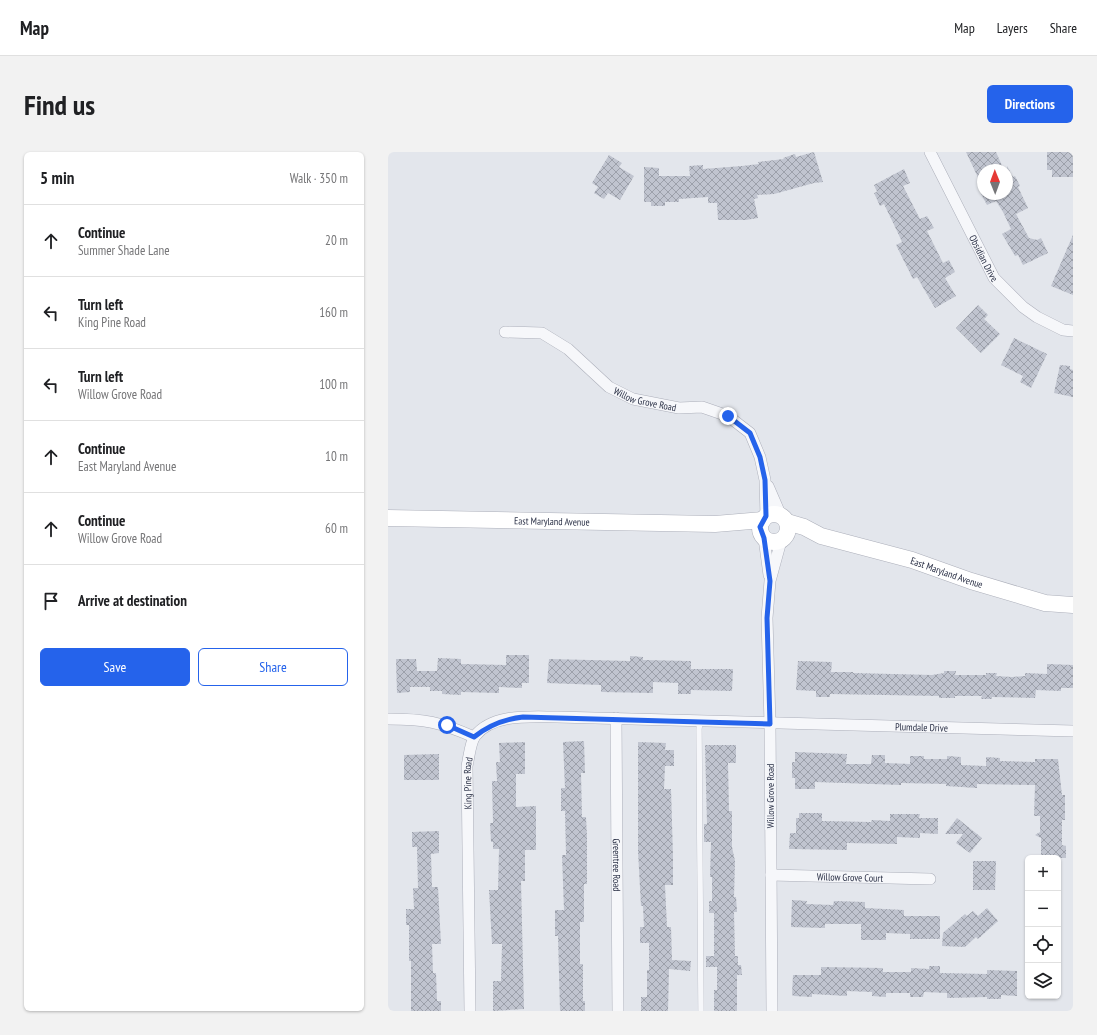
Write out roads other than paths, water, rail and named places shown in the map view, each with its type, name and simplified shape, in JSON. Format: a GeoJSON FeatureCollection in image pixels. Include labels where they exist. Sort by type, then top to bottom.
{"type":"FeatureCollection","features":[{"type":"Feature","properties":{"kind":"street","name":"Obsidian Drive"},"geometry":{"type":"LineString","coordinates":[[930,152],[994,278],[1023,307],[1037,317],[1063,330],[1073,331]]}},
{"type":"Feature","properties":{"kind":"street","name":"Willow Grove Road"},"geometry":{"type":"LineString","coordinates":[[505,332],[542,333],[568,349],[609,387],[633,399],[679,408],[702,406],[728,416],[750,433],[760,457],[774,528],[767,618],[770,724],[772,1011]]}},
{"type":"Feature","properties":{"kind":"street","name":"East Maryland Avenue"},"geometry":{"type":"LineString","coordinates":[[388,518],[716,524],[774,528],[798,538],[821,536],[912,560],[971,581],[1045,603],[1073,605]]}},
{"type":"Feature","properties":{"kind":"street","name":"Willow Grove Road"},"geometry":{"type":"LineString","coordinates":[[770,581],[774,528]]}},
{"type":"Feature","properties":{"kind":"street"},"geometry":{"type":"LineString","coordinates":[[388,719],[428,720],[447,725],[474,737],[484,729],[512,718],[616,718],[770,724]]}},
{"type":"Feature","properties":{"kind":"street","name":"Greentree Road"},"geometry":{"type":"LineString","coordinates":[[616,718],[618,1011]]}},
{"type":"Feature","properties":{"kind":"street","name":"Plumdale Drive"},"geometry":{"type":"LineString","coordinates":[[770,724],[1073,731]]}},
{"type":"Feature","properties":{"kind":"street","name":"King Pine Road"},"geometry":{"type":"LineString","coordinates":[[470,1011],[467,766],[474,737]]}},
{"type":"Feature","properties":{"kind":"street","name":"Willow Grove Court"},"geometry":{"type":"LineString","coordinates":[[771,875],[930,879]]}},
{"type":"Feature","properties":{"kind":"lane"},"geometry":{"type":"LineString","coordinates":[[700,722],[699,824],[701,1011]]}}]}
